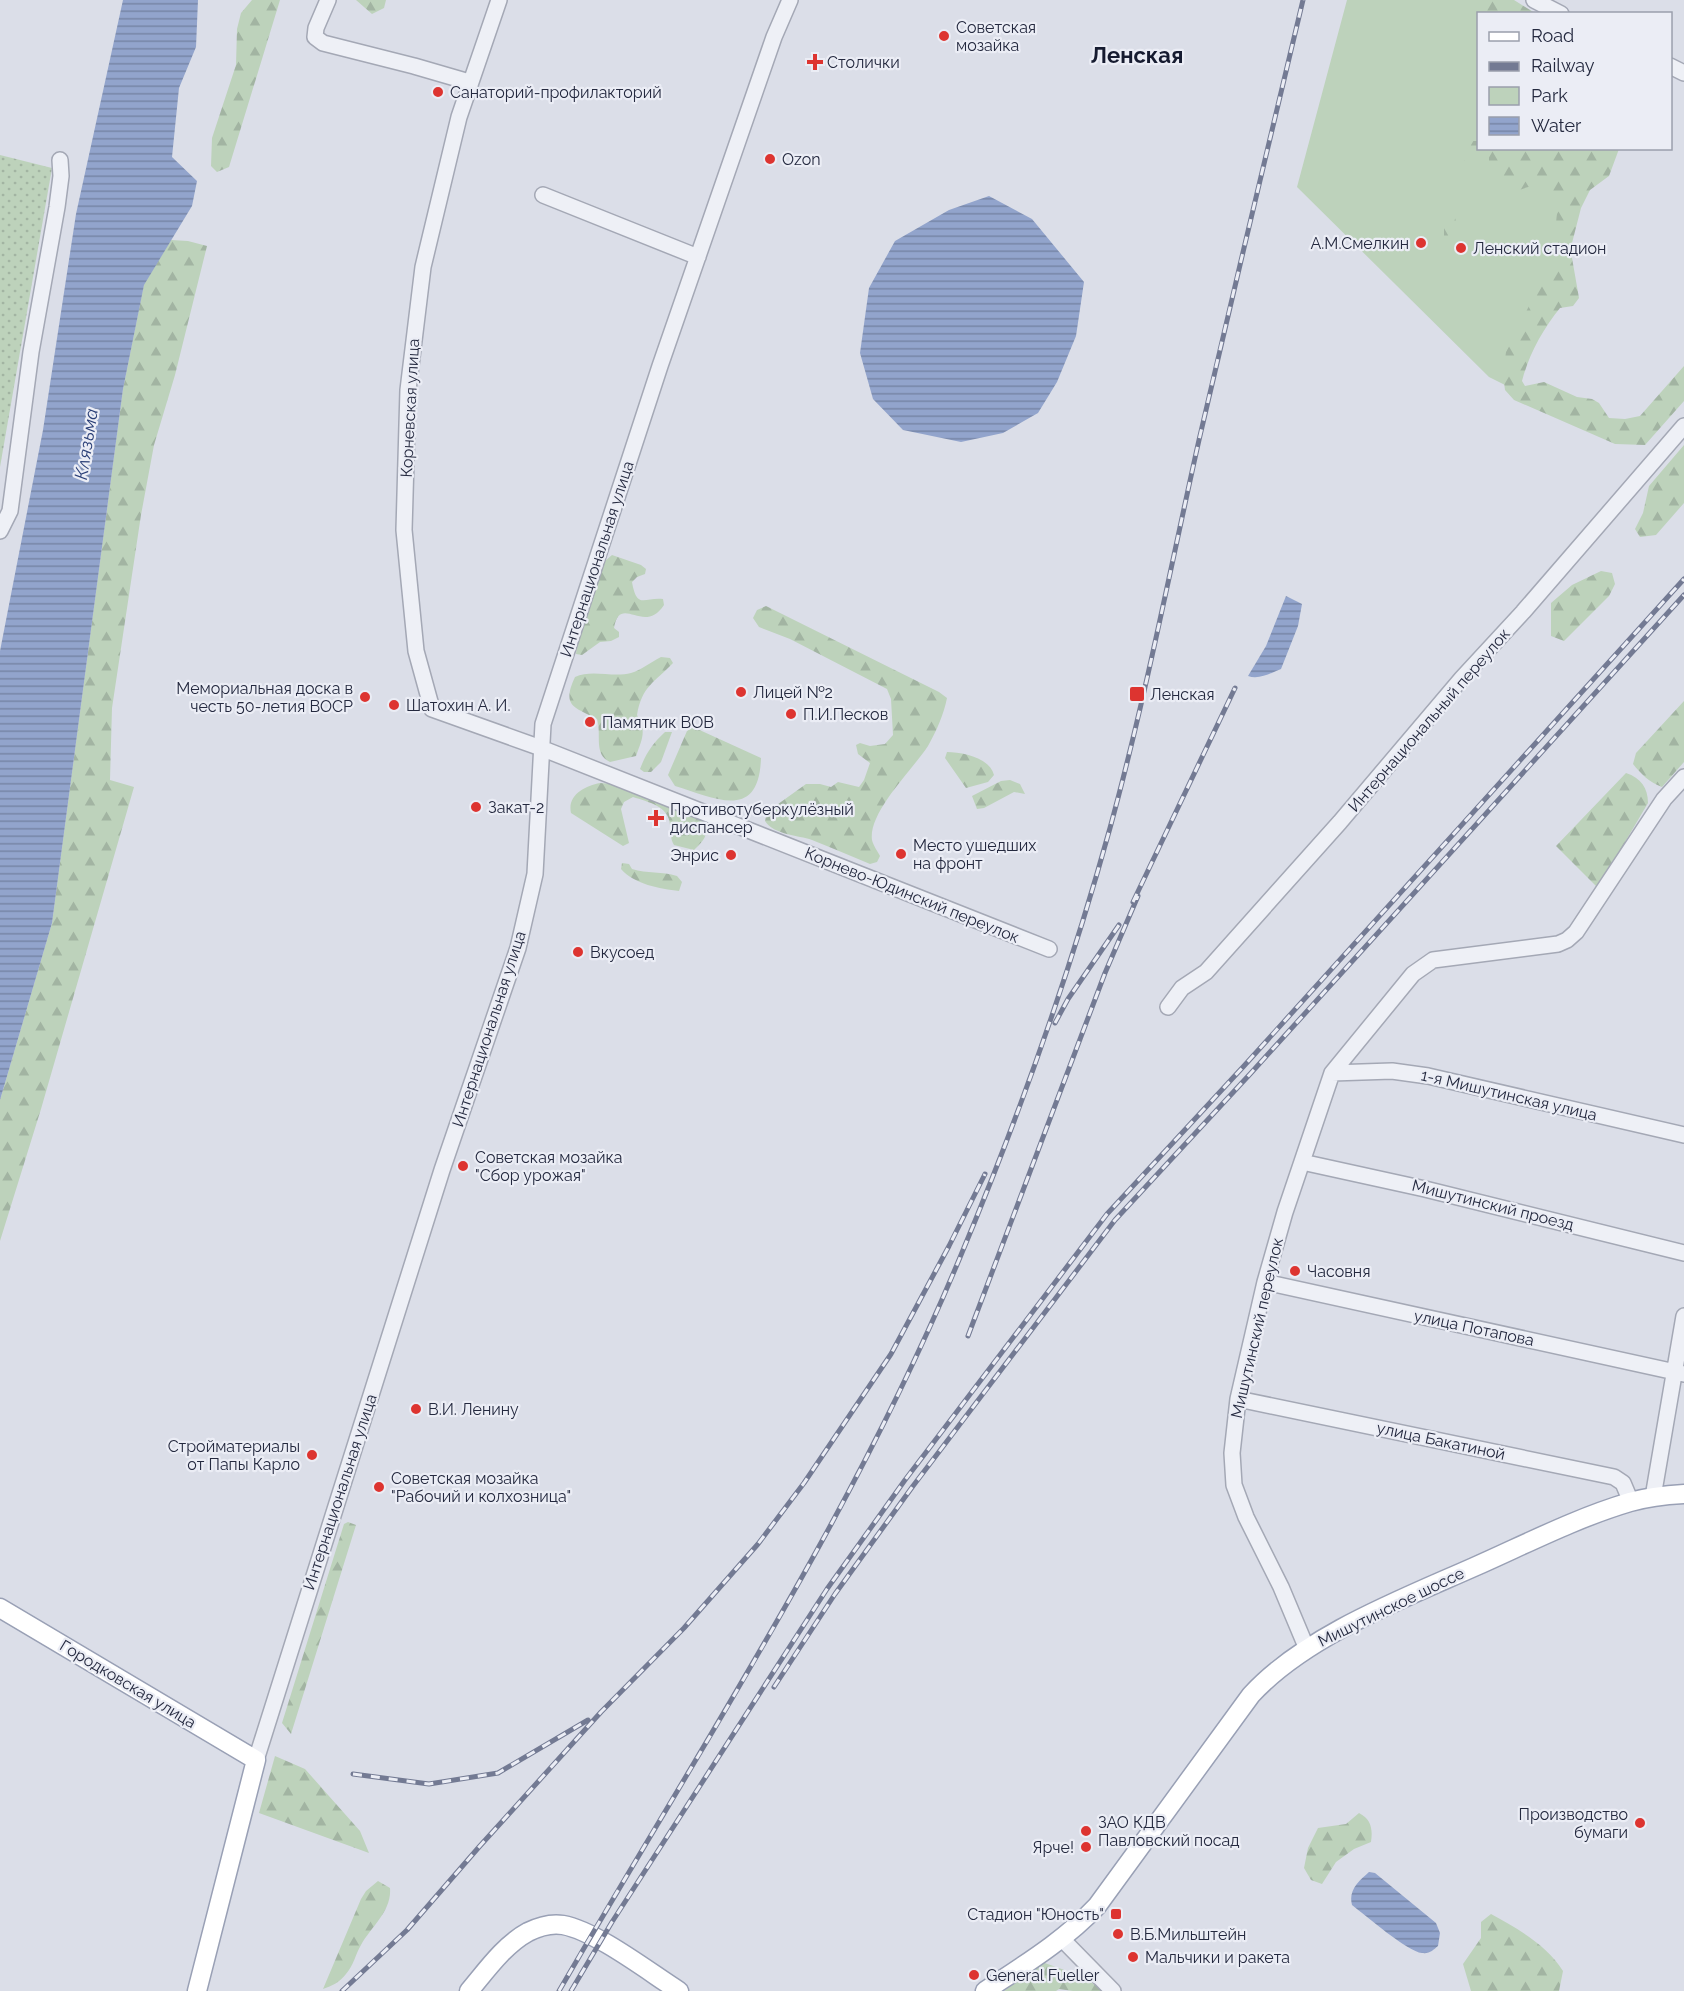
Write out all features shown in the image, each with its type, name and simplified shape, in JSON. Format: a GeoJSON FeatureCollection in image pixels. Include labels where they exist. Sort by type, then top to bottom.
{"type":"FeatureCollection","features":[{"type":"Feature","properties":{"kind":"main road","name":"Мишутинское шоссе"},"geometry":{"type":"LineString","coordinates":[[985,1991],[1062,1939],[1083,1922],[1251,1695],[1277,1670],[1308,1649],[1390,1604],[1572,1523],[1631,1502],[1684,1494]]}},
{"type":"Feature","properties":{"kind":"main road","name":"Городковская улица"},"geometry":{"type":"LineString","coordinates":[[0,1608],[256,1760]]}},
{"type":"Feature","properties":{"kind":"main road","name":"Интернациональная улица"},"geometry":{"type":"LineString","coordinates":[[197,1991],[256,1760]]}},
{"type":"Feature","properties":{"kind":"main road"},"geometry":{"type":"LineString","coordinates":[[469,1991],[512,1944],[527,1933],[549,1924],[562,1924],[581,1930],[679,1991]]}},
{"type":"Feature","properties":{"kind":"street"},"geometry":{"type":"LineString","coordinates":[[328,0],[316,28],[315,37],[323,42],[469,82]]}},
{"type":"Feature","properties":{"kind":"street","name":"Корневская улица"},"geometry":{"type":"LineString","coordinates":[[499,0],[469,82],[459,117],[423,267],[408,390],[404,530],[415,640],[432,709],[541,748]]}},
{"type":"Feature","properties":{"kind":"street","name":"Интернациональная улица"},"geometry":{"type":"LineString","coordinates":[[256,1760],[442,1170],[518,948],[535,874],[543,724],[660,366],[774,37],[790,0]]}},
{"type":"Feature","properties":{"kind":"street"},"geometry":{"type":"LineString","coordinates":[[1534,0],[1556,12]]}},
{"type":"Feature","properties":{"kind":"street"},"geometry":{"type":"LineString","coordinates":[[0,531],[10,510],[31,352],[57,207],[61,176],[60,160]]}},
{"type":"Feature","properties":{"kind":"street"},"geometry":{"type":"LineString","coordinates":[[543,195],[698,257]]}},
{"type":"Feature","properties":{"kind":"street","name":"Интернациональный переулок"},"geometry":{"type":"LineString","coordinates":[[1168,1007],[1182,988],[1206,972],[1324,840],[1462,678],[1546,586],[1684,426]]}},
{"type":"Feature","properties":{"kind":"street","name":"Корнево-Юдинский переулок"},"geometry":{"type":"LineString","coordinates":[[541,748],[1049,949]]}},
{"type":"Feature","properties":{"kind":"street"},"geometry":{"type":"LineString","coordinates":[[1332,1073],[1413,974],[1433,960],[1558,944],[1567,940],[1576,932],[1664,799],[1684,777]]}},
{"type":"Feature","properties":{"kind":"street","name":"1-я Мишутинская улица"},"geometry":{"type":"LineString","coordinates":[[1332,1073],[1392,1071],[1428,1076],[1684,1135]]}},
{"type":"Feature","properties":{"kind":"street","name":"Мишутинский переулок"},"geometry":{"type":"LineString","coordinates":[[1308,1649],[1281,1587],[1246,1517],[1234,1485],[1232,1454],[1238,1399],[1264,1282],[1332,1073]]}},
{"type":"Feature","properties":{"kind":"street","name":"Мишутинский проезд"},"geometry":{"type":"LineString","coordinates":[[1302,1162],[1448,1194],[1684,1253]]}},
{"type":"Feature","properties":{"kind":"street","name":"улица Потапова"},"geometry":{"type":"LineString","coordinates":[[1264,1282],[1679,1373]]}},
{"type":"Feature","properties":{"kind":"street"},"geometry":{"type":"LineString","coordinates":[[1653,1497],[1679,1373],[1684,1316]]}},
{"type":"Feature","properties":{"kind":"street","name":"улица Бакатиной"},"geometry":{"type":"LineString","coordinates":[[1238,1399],[1614,1477],[1623,1483],[1631,1502]]}},
{"type":"Feature","properties":{"kind":"street"},"geometry":{"type":"LineString","coordinates":[[1062,1939],[1113,1991]]}},
{"type":"Feature","properties":{"kind":"green space"},"geometry":{"type":"Polygon","coordinates":[[[252,0],[280,0],[229,167],[217,172],[211,166],[212,138],[236,65],[237,29],[241,13],[252,0]]]}},
{"type":"Feature","properties":{"kind":"green space"},"geometry":{"type":"Polygon","coordinates":[[[356,0],[386,0],[384,8],[372,14],[356,0]]]}},
{"type":"Feature","properties":{"kind":"green space","name":"Ленский стадион"},"geometry":{"type":"Polygon","coordinates":[[[1347,0],[1498,0],[1525,12],[1477,12],[1477,150],[1602,150],[1511,388],[1489,377],[1297,187],[1347,0]]]}},
{"type":"Feature","properties":{"kind":"green space"},"geometry":{"type":"Polygon","coordinates":[[[1476,0],[1514,0],[1533,12],[1486,12],[1476,0]]]}},
{"type":"Feature","properties":{"kind":"green space"},"geometry":{"type":"Polygon","coordinates":[[[1471,141],[1477,141],[1477,149],[1466,182],[1460,180],[1471,141]]]}},
{"type":"Feature","properties":{"kind":"green space"},"geometry":{"type":"Polygon","coordinates":[[[1489,150],[1552,152],[1619,150],[1609,176],[1590,190],[1581,208],[1572,243],[1572,258],[1579,298],[1573,306],[1560,308],[1548,324],[1537,342],[1522,381],[1525,386],[1544,382],[1577,397],[1592,399],[1599,403],[1609,418],[1625,419],[1640,416],[1684,366],[1684,401],[1645,445],[1615,444],[1514,400],[1505,390],[1503,375],[1506,352],[1537,290],[1551,273],[1557,213],[1552,193],[1536,187],[1508,193],[1500,192],[1489,173],[1489,150]]]}},
{"type":"Feature","properties":{"kind":"green space"},"geometry":{"type":"Polygon","coordinates":[[[0,155],[52,168],[0,467],[0,155]]]}},
{"type":"Feature","properties":{"kind":"green space"},"geometry":{"type":"Polygon","coordinates":[[[1448,213],[1453,213],[1457,225],[1454,245],[1448,245],[1444,241],[1444,224],[1448,213]]]}},
{"type":"Feature","properties":{"kind":"green space"},"geometry":{"type":"Polygon","coordinates":[[[171,240],[188,241],[207,246],[175,375],[154,445],[112,708],[110,780],[134,787],[41,1109],[0,1241],[0,1100],[52,923],[123,389],[144,284],[171,240]]]}},
{"type":"Feature","properties":{"kind":"green space"},"geometry":{"type":"Polygon","coordinates":[[[1684,445],[1684,503],[1656,535],[1640,537],[1635,529],[1643,513],[1649,486],[1684,445]]]}},
{"type":"Feature","properties":{"kind":"green space"},"geometry":{"type":"Polygon","coordinates":[[[612,555],[646,569],[645,574],[632,582],[636,596],[642,600],[663,599],[664,605],[649,617],[622,614],[617,618],[614,628],[619,632],[619,637],[611,641],[600,642],[582,655],[576,654],[605,561],[612,555]]]}},
{"type":"Feature","properties":{"kind":"green space"},"geometry":{"type":"Polygon","coordinates":[[[1601,571],[1612,573],[1615,584],[1609,596],[1564,641],[1551,636],[1551,603],[1572,585],[1601,571]]]}},
{"type":"Feature","properties":{"kind":"green space"},"geometry":{"type":"Polygon","coordinates":[[[766,606],[947,698],[928,746],[893,791],[877,817],[872,840],[880,856],[877,862],[870,864],[812,840],[780,832],[765,821],[767,812],[806,784],[831,787],[838,782],[859,787],[870,763],[858,754],[856,745],[860,743],[870,746],[885,744],[893,735],[891,699],[887,689],[790,639],[759,627],[753,618],[757,610],[766,606]]]}},
{"type":"Feature","properties":{"kind":"green space"},"geometry":{"type":"Polygon","coordinates":[[[661,657],[670,658],[673,663],[642,697],[637,715],[643,731],[636,756],[610,762],[605,759],[600,749],[597,719],[572,705],[569,695],[575,677],[588,674],[631,673],[661,657]]]}},
{"type":"Feature","properties":{"kind":"green space"},"geometry":{"type":"Polygon","coordinates":[[[1684,701],[1684,762],[1662,787],[1653,783],[1633,764],[1636,753],[1684,701]]]}},
{"type":"Feature","properties":{"kind":"green space"},"geometry":{"type":"Polygon","coordinates":[[[693,727],[761,758],[758,778],[752,791],[743,798],[732,801],[705,796],[675,786],[668,775],[687,731],[693,727]]]}},
{"type":"Feature","properties":{"kind":"green space"},"geometry":{"type":"Polygon","coordinates":[[[665,732],[672,732],[661,762],[651,772],[644,772],[640,769],[645,758],[653,744],[665,732]]]}},
{"type":"Feature","properties":{"kind":"green space"},"geometry":{"type":"Polygon","coordinates":[[[947,752],[961,753],[982,760],[994,775],[988,782],[966,788],[945,758],[947,752]]]}},
{"type":"Feature","properties":{"kind":"green space"},"geometry":{"type":"Polygon","coordinates":[[[1626,773],[1643,784],[1648,803],[1598,888],[1556,846],[1626,773]]]}},
{"type":"Feature","properties":{"kind":"green space"},"geometry":{"type":"Polygon","coordinates":[[[1010,780],[1020,784],[1025,794],[1014,792],[984,808],[977,809],[972,796],[1001,781],[1010,780]]]}},
{"type":"Feature","properties":{"kind":"green space"},"geometry":{"type":"Polygon","coordinates":[[[600,783],[613,784],[705,821],[707,830],[705,837],[694,850],[674,845],[666,813],[651,803],[633,797],[624,802],[621,809],[629,843],[623,846],[571,813],[570,807],[574,796],[589,786],[600,783]]]}},
{"type":"Feature","properties":{"kind":"green space"},"geometry":{"type":"Polygon","coordinates":[[[622,863],[629,864],[632,869],[638,871],[677,876],[682,882],[679,891],[640,882],[621,869],[622,863]]]}},
{"type":"Feature","properties":{"kind":"green space"},"geometry":{"type":"Polygon","coordinates":[[[348,1522],[356,1525],[291,1734],[282,1723],[344,1524],[348,1522]]]}},
{"type":"Feature","properties":{"kind":"green space"},"geometry":{"type":"Polygon","coordinates":[[[275,1756],[305,1769],[360,1831],[369,1853],[259,1813],[275,1756]]]}},
{"type":"Feature","properties":{"kind":"green space"},"geometry":{"type":"Polygon","coordinates":[[[1359,1813],[1370,1825],[1371,1842],[1354,1849],[1336,1862],[1322,1884],[1311,1880],[1304,1868],[1308,1848],[1318,1828],[1346,1824],[1359,1813]]]}},
{"type":"Feature","properties":{"kind":"green space"},"geometry":{"type":"Polygon","coordinates":[[[378,1881],[390,1888],[388,1904],[361,1945],[346,1974],[336,1983],[323,1989],[361,1899],[366,1891],[378,1881]]]}},
{"type":"Feature","properties":{"kind":"green space"},"geometry":{"type":"Polygon","coordinates":[[[1491,1914],[1531,1938],[1557,1962],[1563,1971],[1559,1991],[1471,1991],[1463,1964],[1481,1938],[1481,1922],[1491,1914]]]}},
{"type":"Feature","properties":{"kind":"green space"},"geometry":{"type":"Polygon","coordinates":[[[1042,1962],[1084,1977],[1103,1991],[1059,1989],[1056,1991],[1004,1991],[1042,1962]]]}},
{"type":"Feature","properties":{"kind":"water","name":"Клязьма"},"geometry":{"type":"Polygon","coordinates":[[[123,0],[198,0],[196,47],[179,88],[172,157],[197,181],[192,206],[144,285],[123,389],[52,923],[0,1100],[0,651],[43,430],[76,214],[123,0]]]}},
{"type":"Feature","properties":{"kind":"water"},"geometry":{"type":"Polygon","coordinates":[[[989,196],[1032,219],[1084,282],[1076,336],[1057,382],[1038,413],[1003,433],[961,442],[903,430],[873,399],[860,353],[869,288],[895,241],[949,210],[989,196]]]}},
{"type":"Feature","properties":{"kind":"water"},"geometry":{"type":"Polygon","coordinates":[[[1286,596],[1302,604],[1298,626],[1281,669],[1261,677],[1248,676],[1266,646],[1286,596]]]}},
{"type":"Feature","properties":{"kind":"water"},"geometry":{"type":"Polygon","coordinates":[[[1369,1872],[1375,1873],[1436,1923],[1440,1933],[1438,1946],[1427,1953],[1416,1951],[1397,1940],[1352,1905],[1353,1890],[1369,1872]]]}},
{"type":"Feature","properties":{"kind":"railway"},"geometry":{"type":"LineString","coordinates":[[559,1991],[720,1720],[824,1538],[873,1445],[919,1351],[961,1255],[1023,1097],[1061,990],[1123,780],[1199,440],[1303,0]]}},
{"type":"Feature","properties":{"kind":"railway"},"geometry":{"type":"LineString","coordinates":[[571,1991],[612,1922],[827,1589],[905,1480],[1107,1214],[1684,579]]}},
{"type":"Feature","properties":{"kind":"railway"},"geometry":{"type":"LineString","coordinates":[[774,1687],[835,1594],[913,1486],[1115,1220],[1684,595]]}},
{"type":"Feature","properties":{"kind":"railway"},"geometry":{"type":"LineString","coordinates":[[1133,902],[1235,688]]}},
{"type":"Feature","properties":{"kind":"railway"},"geometry":{"type":"LineString","coordinates":[[968,1336],[1105,973],[1138,896]]}},
{"type":"Feature","properties":{"kind":"railway"},"geometry":{"type":"LineString","coordinates":[[1055,1023],[1068,999],[1119,925]]}},
{"type":"Feature","properties":{"kind":"railway"},"geometry":{"type":"LineString","coordinates":[[342,1991],[407,1930],[601,1712],[684,1628],[758,1544],[804,1483],[891,1354],[985,1174]]}},
{"type":"Feature","properties":{"kind":"railway"},"geometry":{"type":"LineString","coordinates":[[353,1774],[429,1784],[498,1773],[588,1720]]}},
{"type":"Feature","properties":{"kind":"place","name":"Советская мозайка"},"geometry":{"type":"Point","coordinates":[944,36]}},
{"type":"Feature","properties":{"kind":"place","name":"Столички"},"geometry":{"type":"Point","coordinates":[815,62]}},
{"type":"Feature","properties":{"kind":"place","name":"Санаторий-профилакторий"},"geometry":{"type":"Point","coordinates":[438,92]}},
{"type":"Feature","properties":{"kind":"place","name":"Ozon"},"geometry":{"type":"Point","coordinates":[770,159]}},
{"type":"Feature","properties":{"kind":"place","name":"А.М.Смелкин"},"geometry":{"type":"Point","coordinates":[1421,243]}},
{"type":"Feature","properties":{"kind":"place","name":"Ленский стадион"},"geometry":{"type":"Point","coordinates":[1461,248]}},
{"type":"Feature","properties":{"kind":"place","name":"Лицей №2"},"geometry":{"type":"Point","coordinates":[741,692]}},
{"type":"Feature","properties":{"kind":"place","name":"Ленская"},"geometry":{"type":"Point","coordinates":[1137,694]}},
{"type":"Feature","properties":{"kind":"place","name":"Мемориальная доска в честь 50-летия ВОСР"},"geometry":{"type":"Point","coordinates":[365,697]}},
{"type":"Feature","properties":{"kind":"place","name":"Шатохин А. И."},"geometry":{"type":"Point","coordinates":[394,705]}},
{"type":"Feature","properties":{"kind":"place","name":"П.И.Песков"},"geometry":{"type":"Point","coordinates":[791,714]}},
{"type":"Feature","properties":{"kind":"place","name":"Памятник ВОВ"},"geometry":{"type":"Point","coordinates":[590,722]}},
{"type":"Feature","properties":{"kind":"place","name":"Закат-2"},"geometry":{"type":"Point","coordinates":[476,807]}},
{"type":"Feature","properties":{"kind":"place","name":"Противотуберкулёзный диспансер"},"geometry":{"type":"Point","coordinates":[656,818]}},
{"type":"Feature","properties":{"kind":"place","name":"Место ушедших на фронт"},"geometry":{"type":"Point","coordinates":[901,854]}},
{"type":"Feature","properties":{"kind":"place","name":"Энрис"},"geometry":{"type":"Point","coordinates":[731,855]}},
{"type":"Feature","properties":{"kind":"place","name":"Вкусоед"},"geometry":{"type":"Point","coordinates":[578,952]}},
{"type":"Feature","properties":{"kind":"place","name":"Советская мозайка \"Сбор урожая\""},"geometry":{"type":"Point","coordinates":[463,1166]}},
{"type":"Feature","properties":{"kind":"place","name":"Часовня"},"geometry":{"type":"Point","coordinates":[1295,1271]}},
{"type":"Feature","properties":{"kind":"place","name":"В.И. Ленину"},"geometry":{"type":"Point","coordinates":[416,1409]}},
{"type":"Feature","properties":{"kind":"place","name":"Стройматериалы от Папы Карло"},"geometry":{"type":"Point","coordinates":[312,1455]}},
{"type":"Feature","properties":{"kind":"place","name":"Советская мозайка \"Рабочий и колхозница\""},"geometry":{"type":"Point","coordinates":[379,1487]}},
{"type":"Feature","properties":{"kind":"place","name":"Производство бумаги"},"geometry":{"type":"Point","coordinates":[1640,1823]}},
{"type":"Feature","properties":{"kind":"place","name":"ЗАО КДВ Павловский посад"},"geometry":{"type":"Point","coordinates":[1086,1831]}},
{"type":"Feature","properties":{"kind":"place","name":"Ярче!"},"geometry":{"type":"Point","coordinates":[1086,1847]}},
{"type":"Feature","properties":{"kind":"place","name":"Стадион \"Юность\""},"geometry":{"type":"Point","coordinates":[1116,1914]}},
{"type":"Feature","properties":{"kind":"place","name":"В.Б.Мильштейн"},"geometry":{"type":"Point","coordinates":[1118,1934]}},
{"type":"Feature","properties":{"kind":"place","name":"Мальчики и ракета"},"geometry":{"type":"Point","coordinates":[1133,1957]}},
{"type":"Feature","properties":{"kind":"place","name":"General Fueller"},"geometry":{"type":"Point","coordinates":[974,1975]}},
{"type":"Feature","properties":{"kind":"district","name":"Ленская"},"geometry":{"type":"Point","coordinates":[1137,55]}}]}
